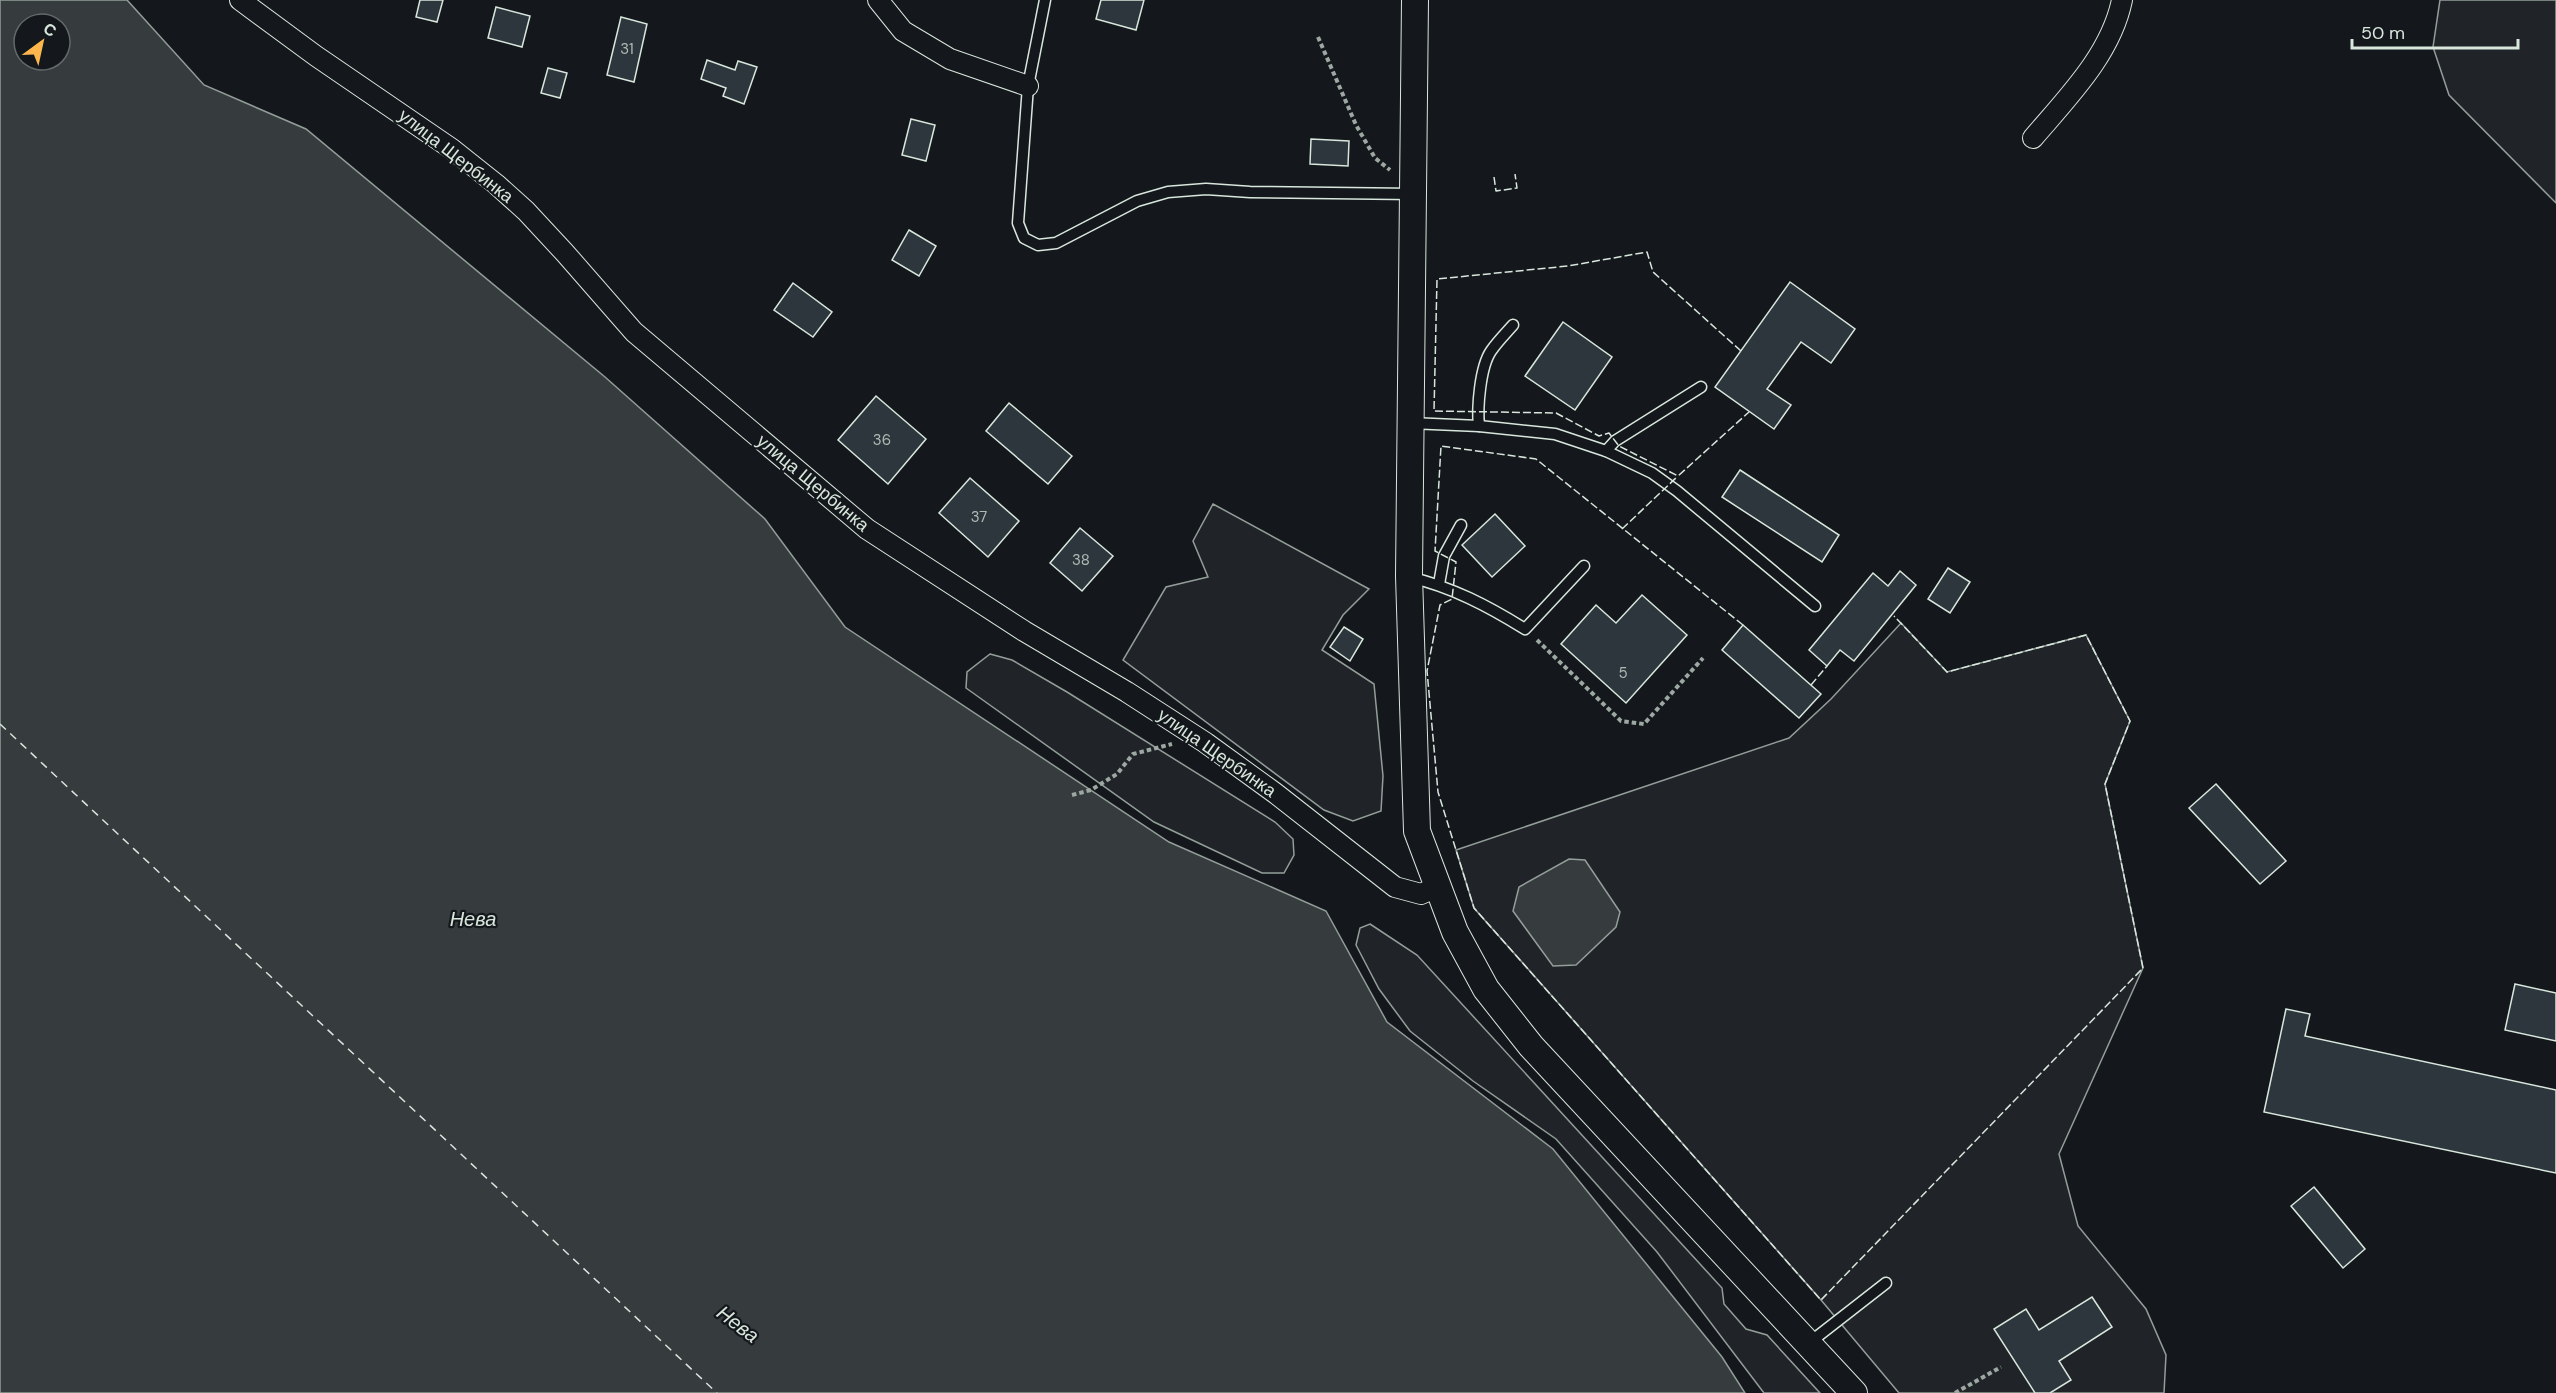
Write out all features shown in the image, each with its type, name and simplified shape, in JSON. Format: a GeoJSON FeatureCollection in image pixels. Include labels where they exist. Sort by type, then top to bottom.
{"type":"FeatureCollection","features":[{"type":"Feature","properties":{"kind":"street","name":"улица Щербинка"},"geometry":{"type":"LineString","coordinates":[[240,0],[316,56],[452,149],[496,184],[557,244],[634,332],[867,529],[1024,631],[1127,692],[1193,735],[1275,793],[1395,887],[1420,894],[1437,887]]}},
{"type":"Feature","properties":{"kind":"street"},"geometry":{"type":"LineString","coordinates":[[878,0],[903,31],[950,59],[1028,86]]}},
{"type":"Feature","properties":{"kind":"street"},"geometry":{"type":"LineString","coordinates":[[1415,0],[1409,576],[1417,831],[1455,932],[1486,989],[1530,1046],[1854,1393]]}},
{"type":"Feature","properties":{"kind":"street"},"geometry":{"type":"LineString","coordinates":[[2033,138],[2085,77],[2112,30],[2122,0]]}},
{"type":"Feature","properties":{"kind":"lane"},"geometry":{"type":"LineString","coordinates":[[1045,0],[1028,86],[1018,224],[1024,237],[1038,245],[1056,243],[1137,201],[1168,192],[1206,189],[1250,192],[1414,191]]}},
{"type":"Feature","properties":{"kind":"lane"},"geometry":{"type":"LineString","coordinates":[[1479,426],[1477,412],[1484,367],[1489,352],[1513,325]]}},
{"type":"Feature","properties":{"kind":"lane"},"geometry":{"type":"LineString","coordinates":[[1606,451],[1615,441],[1701,387]]}},
{"type":"Feature","properties":{"kind":"lane"},"geometry":{"type":"LineString","coordinates":[[1409,423],[1479,426],[1556,434],[1606,451],[1652,473],[1677,491],[1815,606]]}},
{"type":"Feature","properties":{"kind":"lane"},"geometry":{"type":"LineString","coordinates":[[1439,584],[1444,556],[1461,525]]}},
{"type":"Feature","properties":{"kind":"lane"},"geometry":{"type":"LineString","coordinates":[[1409,576],[1439,584],[1481,602],[1525,629],[1584,566]]}},
{"type":"Feature","properties":{"kind":"lane"},"geometry":{"type":"LineString","coordinates":[[1809,1344],[1886,1282]]}},
{"type":"Feature","properties":{"kind":"path"},"geometry":{"type":"LineString","coordinates":[[1318,37],[1356,125],[1375,158],[1414,191]]}},
{"type":"Feature","properties":{"kind":"path"},"geometry":{"type":"LineString","coordinates":[[1525,629],[1621,720],[1644,724],[1703,658]]}},
{"type":"Feature","properties":{"kind":"path"},"geometry":{"type":"LineString","coordinates":[[1072,795],[1091,790],[1117,774],[1133,754],[1167,746],[1193,735]]}},
{"type":"Feature","properties":{"kind":"path"},"geometry":{"type":"LineString","coordinates":[[1955,1393],[2001,1367]]}},
{"type":"Feature","properties":{"kind":"shaded area"},"geometry":{"type":"Polygon","coordinates":[[[2440,0],[2556,0],[2556,203],[2449,95],[2433,47],[2440,0]]]}},
{"type":"Feature","properties":{"kind":"shaded area"},"geometry":{"type":"Polygon","coordinates":[[[1213,504],[1369,589],[1343,615],[1322,650],[1374,684],[1383,776],[1381,811],[1353,821],[1324,810],[1123,660],[1166,587],[1208,577],[1193,541],[1213,504]]]}},
{"type":"Feature","properties":{"kind":"shaded area"},"geometry":{"type":"Polygon","coordinates":[[[1901,623],[1947,672],[2086,635],[2130,721],[2105,784],[2143,968],[2059,1154],[2078,1226],[2146,1309],[2166,1355],[2164,1393],[1899,1393],[1821,1300],[1474,908],[1456,850],[1789,738],[1831,699],[1901,623]]]}},
{"type":"Feature","properties":{"kind":"shaded area"},"geometry":{"type":"Polygon","coordinates":[[[990,654],[1012,660],[1067,692],[1275,822],[1293,839],[1294,855],[1284,873],[1262,873],[1154,822],[966,688],[967,672],[990,654]]]}},
{"type":"Feature","properties":{"kind":"shaded area"},"geometry":{"type":"Polygon","coordinates":[[[1370,924],[1417,955],[1722,1288],[1724,1304],[1746,1329],[1767,1335],[1820,1393],[1764,1393],[1657,1252],[1556,1139],[1473,1081],[1410,1031],[1379,989],[1356,945],[1360,928],[1370,924]]]}},
{"type":"Feature","properties":{"kind":"water","name":"Нева"},"geometry":{"type":"Polygon","coordinates":[[[0,0],[127,0],[204,85],[306,129],[605,377],[765,519],[845,627],[1169,842],[1326,911],[1387,1022],[1553,1149],[1722,1357],[1745,1393],[0,1393],[0,0]]]}},
{"type":"Feature","properties":{"kind":"water"},"geometry":{"type":"Polygon","coordinates":[[[1569,859],[1585,860],[1620,912],[1616,927],[1576,965],[1553,966],[1513,911],[1519,887],[1569,859]]]}},
{"type":"Feature","properties":{"kind":"building"},"geometry":{"type":"Polygon","coordinates":[[[420,0],[443,0],[437,22],[416,17],[420,0]]]}},
{"type":"Feature","properties":{"kind":"building"},"geometry":{"type":"Polygon","coordinates":[[[1101,0],[1144,0],[1136,30],[1096,19],[1101,0]]]}},
{"type":"Feature","properties":{"kind":"building"},"geometry":{"type":"Polygon","coordinates":[[[496,7],[530,16],[522,47],[488,38],[496,7]]]}},
{"type":"Feature","properties":{"kind":"building"},"geometry":{"type":"Polygon","coordinates":[[[621,17],[647,24],[634,82],[607,75],[621,17]]]}},
{"type":"Feature","properties":{"kind":"building"},"geometry":{"type":"Polygon","coordinates":[[[707,60],[735,70],[738,61],[757,67],[744,104],[723,96],[726,88],[701,79],[707,60]]]}},
{"type":"Feature","properties":{"kind":"building"},"geometry":{"type":"Polygon","coordinates":[[[548,68],[567,73],[560,98],[541,93],[548,68]]]}},
{"type":"Feature","properties":{"kind":"building"},"geometry":{"type":"Polygon","coordinates":[[[911,119],[935,125],[926,161],[902,155],[911,119]]]}},
{"type":"Feature","properties":{"kind":"building"},"geometry":{"type":"Polygon","coordinates":[[[1311,139],[1349,141],[1348,166],[1310,164],[1311,139]]]}},
{"type":"Feature","properties":{"kind":"building"},"geometry":{"type":"Polygon","coordinates":[[[909,230],[936,246],[919,276],[892,260],[909,230]]]}},
{"type":"Feature","properties":{"kind":"building"},"geometry":{"type":"Polygon","coordinates":[[[1790,282],[1855,329],[1831,363],[1801,342],[1767,389],[1791,405],[1774,429],[1715,387],[1790,282]]]}},
{"type":"Feature","properties":{"kind":"building"},"geometry":{"type":"Polygon","coordinates":[[[793,283],[832,312],[813,337],[774,310],[793,283]]]}},
{"type":"Feature","properties":{"kind":"building"},"geometry":{"type":"Polygon","coordinates":[[[1563,322],[1612,357],[1575,410],[1525,376],[1563,322]]]}},
{"type":"Feature","properties":{"kind":"building"},"geometry":{"type":"Polygon","coordinates":[[[876,396],[926,439],[888,484],[838,440],[876,396]]]}},
{"type":"Feature","properties":{"kind":"building"},"geometry":{"type":"Polygon","coordinates":[[[1009,403],[1072,456],[1048,484],[986,431],[1009,403]]]}},
{"type":"Feature","properties":{"kind":"building"},"geometry":{"type":"Polygon","coordinates":[[[1740,470],[1839,535],[1822,562],[1722,497],[1740,470]]]}},
{"type":"Feature","properties":{"kind":"building"},"geometry":{"type":"Polygon","coordinates":[[[970,478],[1019,521],[988,557],[939,513],[970,478]]]}},
{"type":"Feature","properties":{"kind":"building"},"geometry":{"type":"Polygon","coordinates":[[[1495,514],[1525,546],[1492,577],[1462,545],[1495,514]]]}},
{"type":"Feature","properties":{"kind":"building"},"geometry":{"type":"Polygon","coordinates":[[[1080,528],[1113,556],[1082,591],[1050,563],[1080,528]]]}},
{"type":"Feature","properties":{"kind":"building"},"geometry":{"type":"Polygon","coordinates":[[[1948,568],[1970,582],[1950,613],[1928,599],[1948,568]]]}},
{"type":"Feature","properties":{"kind":"building"},"geometry":{"type":"Polygon","coordinates":[[[1900,571],[1916,585],[1854,661],[1840,650],[1827,666],[1809,650],[1873,573],[1888,586],[1900,571]]]}},
{"type":"Feature","properties":{"kind":"building"},"geometry":{"type":"Polygon","coordinates":[[[1642,595],[1687,635],[1626,703],[1561,644],[1596,605],[1616,623],[1642,595]]]}},
{"type":"Feature","properties":{"kind":"building"},"geometry":{"type":"Polygon","coordinates":[[[1743,625],[1821,694],[1799,718],[1722,650],[1743,625]]]}},
{"type":"Feature","properties":{"kind":"building"},"geometry":{"type":"Polygon","coordinates":[[[1344,627],[1363,639],[1350,661],[1330,647],[1344,627]]]}},
{"type":"Feature","properties":{"kind":"building"},"geometry":{"type":"Polygon","coordinates":[[[2216,784],[2286,861],[2260,884],[2189,808],[2216,784]]]}},
{"type":"Feature","properties":{"kind":"building"},"geometry":{"type":"Polygon","coordinates":[[[2515,984],[2556,993],[2556,1041],[2505,1030],[2515,984]]]}},
{"type":"Feature","properties":{"kind":"building"},"geometry":{"type":"Polygon","coordinates":[[[2286,1009],[2310,1014],[2305,1036],[2556,1090],[2556,1173],[2264,1112],[2286,1009]]]}},
{"type":"Feature","properties":{"kind":"building"},"geometry":{"type":"Polygon","coordinates":[[[2314,1187],[2365,1249],[2343,1268],[2291,1206],[2314,1187]]]}},
{"type":"Feature","properties":{"kind":"building"},"geometry":{"type":"Polygon","coordinates":[[[2092,1297],[2112,1327],[2059,1361],[2071,1380],[2050,1393],[2035,1393],[1994,1329],[2026,1309],[2039,1330],[2092,1297]]]}},
{"type":"Feature","properties":{"kind":"ferry route"},"geometry":{"type":"LineString","coordinates":[[0,724],[717,1393]]}},
{"type":"Feature","properties":{"kind":"fence"},"geometry":{"type":"LineString","coordinates":[[1494,177],[1496,191],[1517,188],[1515,174]]}},
{"type":"Feature","properties":{"kind":"fence"},"geometry":{"type":"LineString","coordinates":[[1741,351],[1653,272],[1647,252],[1568,266],[1437,279],[1434,411],[1556,413],[1599,436],[1609,433],[1619,446],[1678,476],[1749,412]]}},
{"type":"Feature","properties":{"kind":"fence"},"geometry":{"type":"LineString","coordinates":[[1743,625],[1536,459],[1441,446],[1435,551],[1456,562],[1452,599],[1440,605],[1427,671],[1438,792],[1474,908],[1821,1300],[2143,968],[2105,784],[2130,721],[2086,635],[1947,672],[1894,616]]}},
{"type":"Feature","properties":{"kind":"fence"},"geometry":{"type":"LineString","coordinates":[[1622,529],[1678,476]]}},
{"type":"Feature","properties":{"kind":"fence"},"geometry":{"type":"LineString","coordinates":[[1811,685],[1827,666]]}}]}
